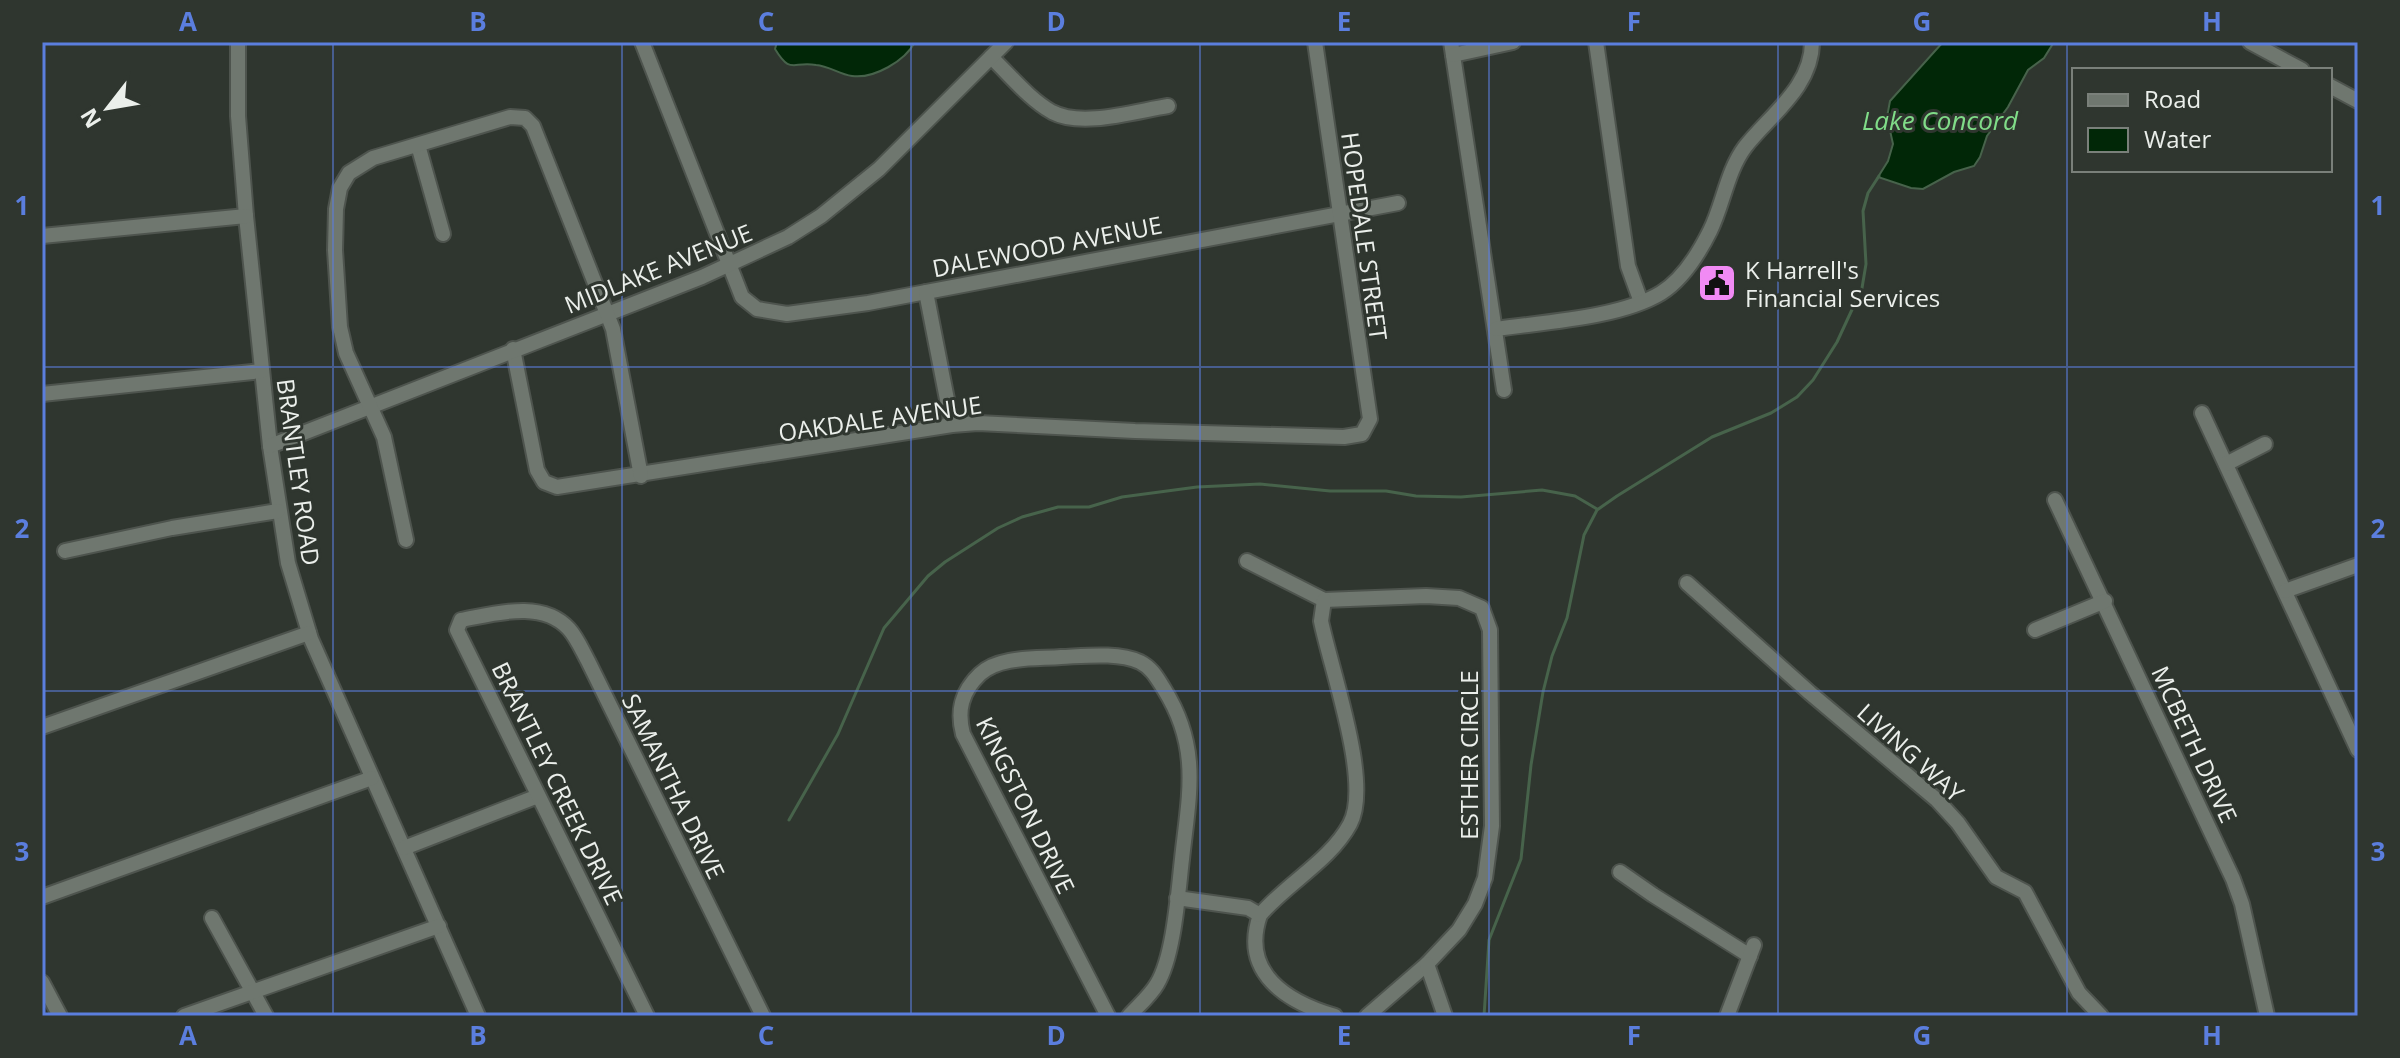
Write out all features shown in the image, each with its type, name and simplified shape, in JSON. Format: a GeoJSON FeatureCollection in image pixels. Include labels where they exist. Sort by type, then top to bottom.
{"type":"FeatureCollection","features":[{"type":"Feature","properties":{"kind":"street","name":"BRANTLEY ROAD"},"geometry":{"type":"LineString","coordinates":[[238,42],[238,116],[246,216],[270,446],[288,563],[309,633],[478,1016]]}},
{"type":"Feature","properties":{"kind":"street","name":"DALEWOOD AVENUE"},"geometry":{"type":"LineString","coordinates":[[642,42],[742,297],[752,306],[767,312],[799,314],[1398,203]]}},
{"type":"Feature","properties":{"kind":"street","name":"MIDLAKE AVENUE"},"geometry":{"type":"LineString","coordinates":[[270,446],[729,265],[788,237],[842,201],[879,169],[1006,42]]}},
{"type":"Feature","properties":{"kind":"street","name":"HOPEDALE STREET"},"geometry":{"type":"LineString","coordinates":[[1315,42],[1370,419],[1362,434]]}},
{"type":"Feature","properties":{"kind":"street"},"geometry":{"type":"LineString","coordinates":[[1504,390],[1452,48],[1513,42]]}},
{"type":"Feature","properties":{"kind":"street"},"geometry":{"type":"LineString","coordinates":[[1596,42],[1628,266],[1641,302]]}},
{"type":"Feature","properties":{"kind":"street"},"geometry":{"type":"LineString","coordinates":[[1496,329],[1611,312],[1662,293],[1678,279],[1704,244],[1743,150],[1795,91],[1805,72],[1812,42]]}},
{"type":"Feature","properties":{"kind":"street"},"geometry":{"type":"LineString","coordinates":[[2250,42],[2298,68]]}},
{"type":"Feature","properties":{"kind":"street"},"geometry":{"type":"LineString","coordinates":[[991,57],[1049,110],[1070,118],[1087,119],[1168,106]]}},
{"type":"Feature","properties":{"kind":"street"},"geometry":{"type":"LineString","coordinates":[[2332,87],[2358,101]]}},
{"type":"Feature","properties":{"kind":"street"},"geometry":{"type":"LineString","coordinates":[[406,540],[387,448],[372,406],[342,342],[335,250],[336,209],[343,182],[354,168],[373,158],[510,117],[525,118],[537,134],[607,312],[629,406],[641,476]]}},
{"type":"Feature","properties":{"kind":"street"},"geometry":{"type":"LineString","coordinates":[[418,145],[443,234]]}},
{"type":"Feature","properties":{"kind":"street"},"geometry":{"type":"LineString","coordinates":[[42,236],[246,216]]}},
{"type":"Feature","properties":{"kind":"street"},"geometry":{"type":"LineString","coordinates":[[926,292],[952,425]]}},
{"type":"Feature","properties":{"kind":"street","name":"OAKDALE AVENUE"},"geometry":{"type":"LineString","coordinates":[[513,349],[537,470],[544,482],[567,487],[978,423],[1344,437],[1362,434]]}},
{"type":"Feature","properties":{"kind":"street"},"geometry":{"type":"LineString","coordinates":[[42,394],[262,371]]}},
{"type":"Feature","properties":{"kind":"street"},"geometry":{"type":"LineString","coordinates":[[2202,413],[2285,591],[2351,716],[2358,750]]}},
{"type":"Feature","properties":{"kind":"street"},"geometry":{"type":"LineString","coordinates":[[2226,464],[2265,444]]}},
{"type":"Feature","properties":{"kind":"street","name":"MCBETH DRIVE"},"geometry":{"type":"LineString","coordinates":[[2055,500],[2233,879],[2242,904],[2267,1016]]}},
{"type":"Feature","properties":{"kind":"street"},"geometry":{"type":"LineString","coordinates":[[65,551],[172,528],[278,511]]}},
{"type":"Feature","properties":{"kind":"street","name":"ESTHER CIRCLE"},"geometry":{"type":"LineString","coordinates":[[1247,561],[1324,600],[1426,596],[1459,598],[1482,608],[1487,617],[1490,630],[1492,826],[1488,866],[1469,916],[1427,964],[1367,1016]]}},
{"type":"Feature","properties":{"kind":"street"},"geometry":{"type":"LineString","coordinates":[[2285,591],[2358,565]]}},
{"type":"Feature","properties":{"kind":"street","name":"LIVING WAY"},"geometry":{"type":"LineString","coordinates":[[1687,583],[1810,693],[1937,800],[1958,823],[1996,877],[2025,892],[2079,993],[2101,1016]]}},
{"type":"Feature","properties":{"kind":"street"},"geometry":{"type":"LineString","coordinates":[[1324,600],[1321,621],[1355,759],[1357,806],[1349,825],[1331,847],[1260,915],[1256,941],[1269,980],[1284,995],[1335,1016]]}},
{"type":"Feature","properties":{"kind":"street"},"geometry":{"type":"LineString","coordinates":[[2035,630],[2105,601]]}},
{"type":"Feature","properties":{"kind":"street","name":"BRANTLEY CREEK DRIVE"},"geometry":{"type":"LineString","coordinates":[[516,611],[461,620],[457,630],[647,1016]]}},
{"type":"Feature","properties":{"kind":"street","name":"SAMANTHA DRIVE"},"geometry":{"type":"LineString","coordinates":[[516,611],[541,613],[557,620],[575,638],[763,1016]]}},
{"type":"Feature","properties":{"kind":"street"},"geometry":{"type":"LineString","coordinates":[[42,727],[309,633]]}},
{"type":"Feature","properties":{"kind":"street","name":"KINGSTON DRIVE"},"geometry":{"type":"LineString","coordinates":[[1108,1016],[963,734],[959,719],[962,698],[980,674],[1002,662],[1063,657],[1130,659],[1152,671],[1178,715],[1189,749],[1190,790],[1177,898],[1164,970],[1157,985],[1129,1016]]}},
{"type":"Feature","properties":{"kind":"street"},"geometry":{"type":"LineString","coordinates":[[42,897],[372,778]]}},
{"type":"Feature","properties":{"kind":"street"},"geometry":{"type":"LineString","coordinates":[[404,848],[538,796]]}},
{"type":"Feature","properties":{"kind":"street"},"geometry":{"type":"LineString","coordinates":[[1620,872],[1653,895],[1752,951],[1727,1016]]}},
{"type":"Feature","properties":{"kind":"street"},"geometry":{"type":"LineString","coordinates":[[1177,898],[1248,908],[1260,915]]}},
{"type":"Feature","properties":{"kind":"street"},"geometry":{"type":"LineString","coordinates":[[212,918],[266,1016]]}},
{"type":"Feature","properties":{"kind":"street"},"geometry":{"type":"LineString","coordinates":[[184,1016],[439,926]]}},
{"type":"Feature","properties":{"kind":"street"},"geometry":{"type":"LineString","coordinates":[[1427,964],[1445,1016]]}},
{"type":"Feature","properties":{"kind":"street"},"geometry":{"type":"LineString","coordinates":[[42,982],[60,1016]]}},
{"type":"Feature","properties":{"kind":"water"},"geometry":{"type":"Polygon","coordinates":[[[777,42],[915,42],[904,56],[888,67],[861,76],[847,75],[821,66],[789,64],[775,49],[777,42]]]}},
{"type":"Feature","properties":{"kind":"water","name":"Lake Concord"},"geometry":{"type":"Polygon","coordinates":[[[1943,42],[2054,42],[2044,58],[2028,70],[2008,107],[1987,136],[1974,166],[1954,172],[1923,189],[1878,177],[1888,161],[1893,144],[1887,117],[1890,101],[1943,42]]]}},
{"type":"Feature","properties":{"kind":"waterway"},"geometry":{"type":"LineString","coordinates":[[1484,1016],[1489,940],[1521,859],[1543,692],[1552,656],[1567,618],[1584,535],[1597,510],[1617,496],[1712,437],[1771,413],[1797,397],[1813,380],[1837,342],[1862,288],[1866,264],[1863,211],[1868,193],[1879,176]]}},
{"type":"Feature","properties":{"kind":"waterway"},"geometry":{"type":"LineString","coordinates":[[789,820],[838,734],[884,628],[928,576],[945,562],[998,528],[1022,517],[1058,507],[1089,507],[1122,497],[1197,487],[1260,484],[1330,491],[1386,491],[1416,496],[1461,497],[1542,490],[1575,496],[1597,509]]}},
{"type":"Feature","properties":{"kind":"place","name":"K Harrell's Financial Services"},"geometry":{"type":"Point","coordinates":[1717,283]}}]}
